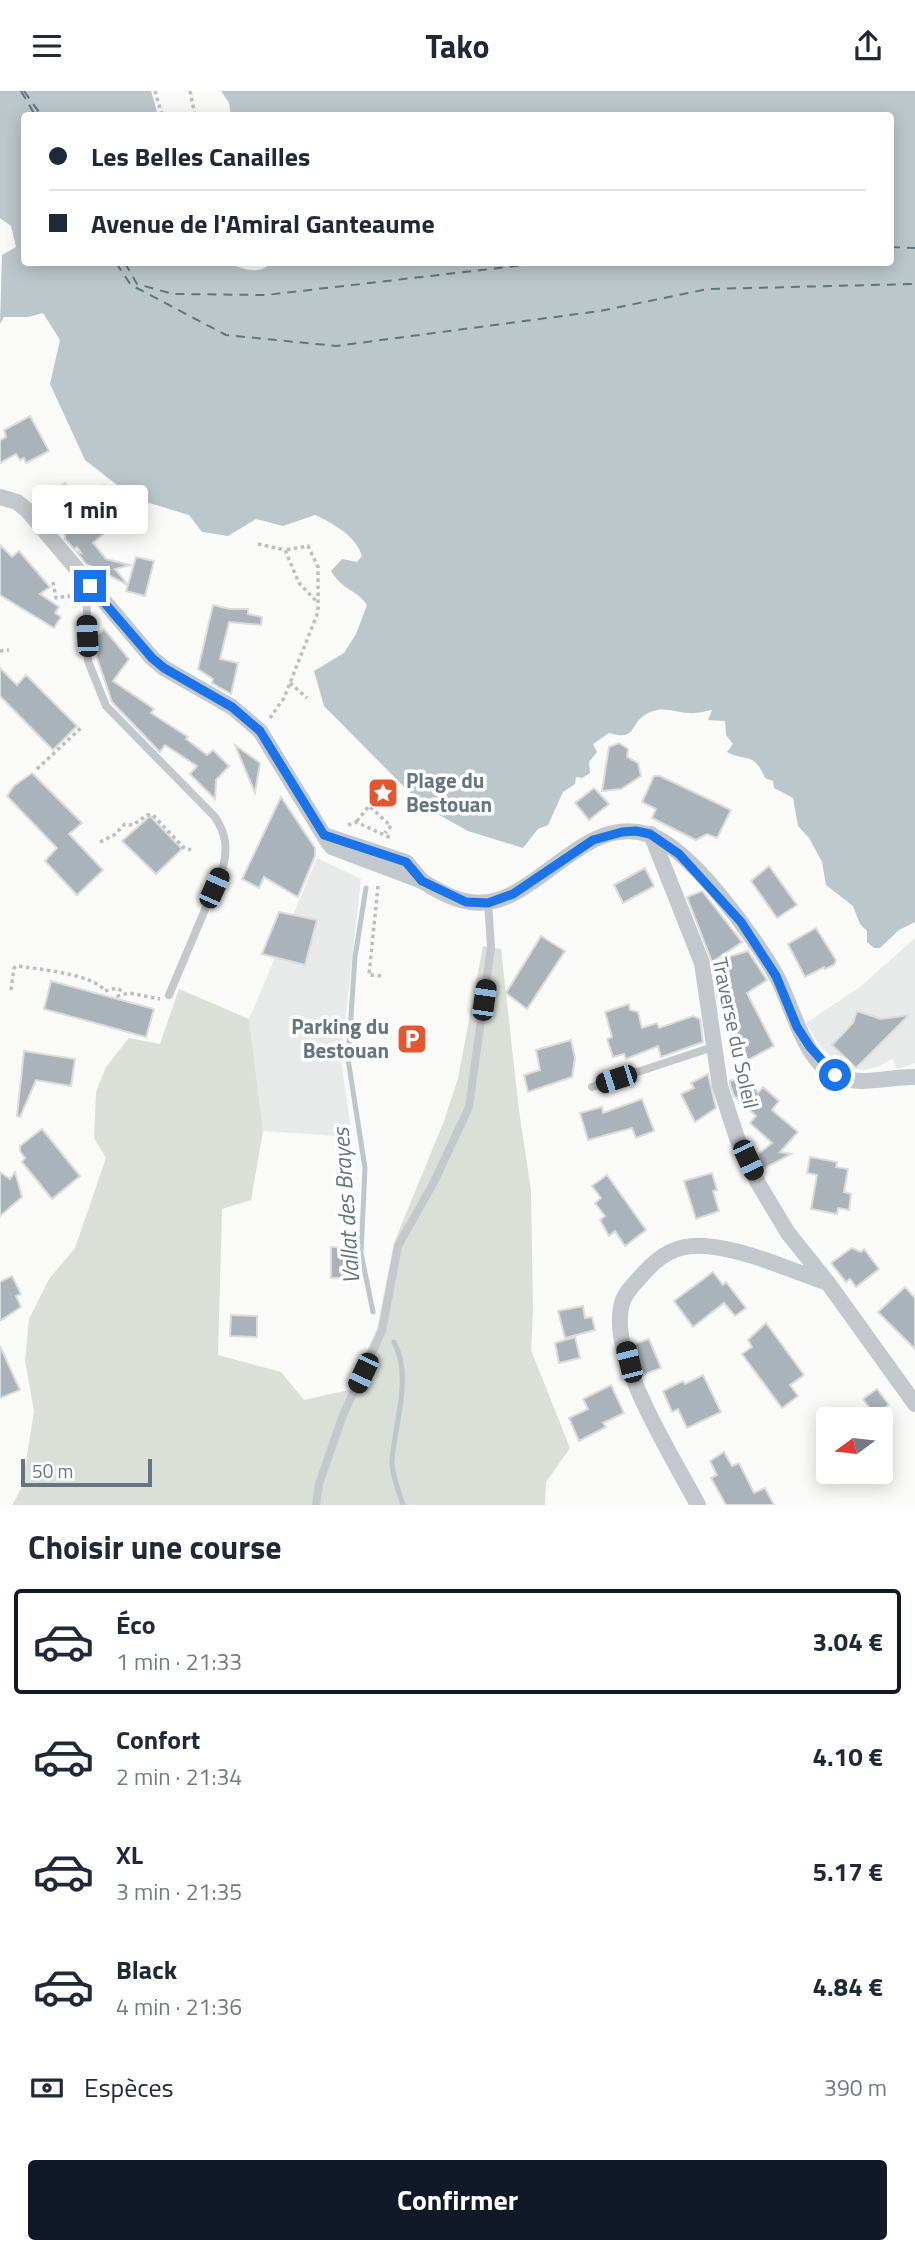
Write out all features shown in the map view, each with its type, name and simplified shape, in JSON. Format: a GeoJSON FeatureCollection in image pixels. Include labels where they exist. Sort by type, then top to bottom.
{"type":"FeatureCollection","features":[{"type":"Feature","properties":{"kind":"street"},"geometry":{"type":"LineString","coordinates":[[1,502],[27,510],[152,658],[247,717],[260,731],[324,835],[338,852],[422,881],[466,902],[488,903],[513,894],[593,840],[622,832],[650,834],[679,854],[741,922],[776,976],[797,1027],[825,1066],[835,1075],[858,1081],[915,1077]]}},
{"type":"Feature","properties":{"kind":"street","name":"Traverse du Soleil"},"geometry":{"type":"LineString","coordinates":[[650,834],[702,963],[713,1047],[724,1099],[737,1138],[758,1183],[788,1233],[828,1283],[915,1403]]}},
{"type":"Feature","properties":{"kind":"street"},"geometry":{"type":"LineString","coordinates":[[698,1505],[634,1383],[619,1322],[622,1300],[660,1256],[679,1248],[704,1246],[739,1252],[828,1283]]}},
{"type":"Feature","properties":{"kind":"lane"},"geometry":{"type":"LineString","coordinates":[[86,580],[88,661],[106,706],[215,817],[226,841],[227,853],[223,867],[169,995]]}},
{"type":"Feature","properties":{"kind":"lane"},"geometry":{"type":"LineString","coordinates":[[316,1505],[319,1484],[343,1415],[383,1331],[398,1246],[434,1182],[469,1107],[491,947],[488,903]]}},
{"type":"Feature","properties":{"kind":"lane"},"geometry":{"type":"LineString","coordinates":[[592,1087],[713,1047]]}},
{"type":"Feature","properties":{"kind":"path"},"geometry":{"type":"LineString","coordinates":[[155,91],[161,112]]}},
{"type":"Feature","properties":{"kind":"path"},"geometry":{"type":"LineString","coordinates":[[190,91],[194,112]]}},
{"type":"Feature","properties":{"kind":"path"},"geometry":{"type":"LineString","coordinates":[[258,544],[285,550],[308,546],[318,567],[318,612],[284,698],[266,724]]}},
{"type":"Feature","properties":{"kind":"path"},"geometry":{"type":"LineString","coordinates":[[285,550],[299,583],[317,602]]}},
{"type":"Feature","properties":{"kind":"path"},"geometry":{"type":"LineString","coordinates":[[53,582],[56,598],[69,596],[73,610]]}},
{"type":"Feature","properties":{"kind":"path"},"geometry":{"type":"LineString","coordinates":[[0,651],[9,650]]}},
{"type":"Feature","properties":{"kind":"path"},"geometry":{"type":"LineString","coordinates":[[290,683],[307,698]]}},
{"type":"Feature","properties":{"kind":"path"},"geometry":{"type":"LineString","coordinates":[[37,769],[83,726]]}},
{"type":"Feature","properties":{"kind":"path"},"geometry":{"type":"LineString","coordinates":[[356,822],[369,806],[391,826],[385,833]]}},
{"type":"Feature","properties":{"kind":"path"},"geometry":{"type":"LineString","coordinates":[[100,842],[114,835],[125,824],[134,825],[147,815],[153,814],[183,847],[191,850]]}},
{"type":"Feature","properties":{"kind":"path"},"geometry":{"type":"LineString","coordinates":[[378,886],[369,975],[384,976]]}},
{"type":"Feature","properties":{"kind":"path"},"geometry":{"type":"LineString","coordinates":[[11,990],[14,968],[17,966],[90,981],[102,986],[105,991],[117,988],[120,990],[118,996],[129,993],[139,995]]}},
{"type":"Feature","properties":{"kind":"shaded area"},"geometry":{"type":"Polygon","coordinates":[[[0,91],[151,91],[157,112],[21,112],[21,266],[236,266],[257,270],[268,266],[894,266],[894,112],[230,112],[229,103],[221,91],[915,91],[915,922],[899,930],[880,948],[874,948],[867,942],[867,931],[860,924],[853,906],[826,885],[822,862],[809,838],[798,826],[793,798],[774,788],[773,781],[765,778],[753,761],[727,752],[733,744],[726,735],[725,721],[708,720],[712,710],[684,713],[657,710],[640,719],[632,731],[624,735],[609,733],[593,744],[597,752],[589,762],[590,773],[582,778],[576,777],[575,784],[563,792],[548,825],[538,829],[523,848],[468,831],[423,806],[324,706],[314,671],[344,653],[356,634],[367,605],[340,583],[331,571],[342,559],[357,562],[362,556],[354,542],[336,526],[315,515],[283,526],[256,519],[228,536],[202,532],[189,515],[146,502],[117,485],[85,460],[50,384],[60,340],[43,313],[28,317],[4,317],[0,324],[2,255],[16,247],[11,226],[0,218],[0,91]]]}},
{"type":"Feature","properties":{"kind":"shaded area"},"geometry":{"type":"Polygon","coordinates":[[[317,858],[361,879],[341,1059],[352,1137],[263,1131],[249,1019],[317,858]]]}},
{"type":"Feature","properties":{"kind":"shaded area"},"geometry":{"type":"Polygon","coordinates":[[[915,938],[915,1063],[897,1069],[892,1059],[877,1067],[863,1070],[837,1063],[820,1046],[806,1023],[860,987],[915,938]]]}},
{"type":"Feature","properties":{"kind":"shaded area"},"geometry":{"type":"Polygon","coordinates":[[[483,946],[501,949],[519,1111],[531,1190],[531,1350],[570,1448],[546,1482],[545,1505],[12,1505],[22,1487],[34,1411],[25,1361],[29,1319],[49,1279],[75,1248],[106,1158],[94,1138],[96,1092],[106,1067],[129,1038],[160,1044],[179,989],[249,1019],[263,1131],[251,1200],[222,1209],[218,1355],[281,1372],[304,1400],[349,1390],[377,1329],[394,1243],[444,1121],[458,1078],[483,946]]]}},
{"type":"Feature","properties":{"kind":"building"},"geometry":{"type":"Polygon","coordinates":[[[30,416],[49,451],[26,463],[24,458],[20,460],[16,454],[0,463],[0,440],[6,437],[4,430],[30,416]]]}},
{"type":"Feature","properties":{"kind":"building"},"geometry":{"type":"Polygon","coordinates":[[[65,483],[82,504],[104,485],[128,513],[93,543],[106,559],[130,565],[115,569],[128,585],[86,564],[76,551],[81,553],[77,547],[74,549],[65,539],[65,528],[56,528],[51,522],[63,513],[49,496],[65,483]]]}},
{"type":"Feature","properties":{"kind":"building"},"geometry":{"type":"Polygon","coordinates":[[[0,545],[12,557],[19,551],[50,587],[40,594],[59,607],[55,613],[61,617],[54,628],[0,595],[0,545]]]}},
{"type":"Feature","properties":{"kind":"building"},"geometry":{"type":"Polygon","coordinates":[[[136,557],[154,561],[145,596],[126,591],[136,557]]]}},
{"type":"Feature","properties":{"kind":"building"},"geometry":{"type":"Polygon","coordinates":[[[213,605],[248,609],[248,614],[262,617],[261,625],[229,622],[220,659],[238,663],[231,694],[212,683],[213,679],[198,669],[213,605]]]}},
{"type":"Feature","properties":{"kind":"building"},"geometry":{"type":"Polygon","coordinates":[[[104,629],[129,659],[113,681],[154,709],[151,713],[188,737],[186,739],[207,755],[213,750],[229,766],[216,780],[215,799],[190,774],[197,766],[165,745],[160,752],[112,702],[94,649],[94,638],[104,629]]]}},
{"type":"Feature","properties":{"kind":"building"},"geometry":{"type":"Polygon","coordinates":[[[0,668],[17,685],[26,675],[77,726],[53,750],[0,696],[0,668]]]}},
{"type":"Feature","properties":{"kind":"building"},"geometry":{"type":"Polygon","coordinates":[[[619,743],[628,749],[627,757],[638,763],[641,776],[621,789],[602,791],[609,747],[619,743]]]}},
{"type":"Feature","properties":{"kind":"building"},"geometry":{"type":"Polygon","coordinates":[[[235,745],[260,763],[255,793],[235,745]]]}},
{"type":"Feature","properties":{"kind":"building"},"geometry":{"type":"Polygon","coordinates":[[[32,773],[82,823],[69,834],[103,870],[77,895],[45,861],[57,848],[7,796],[14,786],[32,773]]]}},
{"type":"Feature","properties":{"kind":"building"},"geometry":{"type":"Polygon","coordinates":[[[654,776],[660,776],[731,810],[717,838],[707,834],[696,840],[652,818],[656,809],[642,802],[654,776]]]}},
{"type":"Feature","properties":{"kind":"building"},"geometry":{"type":"Polygon","coordinates":[[[594,788],[609,804],[589,820],[575,803],[594,788]]]}},
{"type":"Feature","properties":{"kind":"building"},"geometry":{"type":"Polygon","coordinates":[[[281,797],[315,848],[315,856],[298,897],[264,877],[259,888],[242,879],[281,797]]]}},
{"type":"Feature","properties":{"kind":"building"},"geometry":{"type":"Polygon","coordinates":[[[150,816],[182,849],[156,874],[122,841],[150,816]]]}},
{"type":"Feature","properties":{"kind":"building"},"geometry":{"type":"Polygon","coordinates":[[[769,866],[797,905],[777,918],[751,881],[769,866]]]}},
{"type":"Feature","properties":{"kind":"building"},"geometry":{"type":"Polygon","coordinates":[[[645,868],[654,886],[623,903],[614,885],[645,868]]]}},
{"type":"Feature","properties":{"kind":"building"},"geometry":{"type":"Polygon","coordinates":[[[702,891],[742,942],[712,962],[687,897],[702,891]]]}},
{"type":"Feature","properties":{"kind":"building"},"geometry":{"type":"Polygon","coordinates":[[[279,912],[317,920],[305,965],[262,954],[279,912]]]}},
{"type":"Feature","properties":{"kind":"building"},"geometry":{"type":"Polygon","coordinates":[[[816,928],[836,960],[834,965],[805,977],[788,944],[816,928]]]}},
{"type":"Feature","properties":{"kind":"building"},"geometry":{"type":"Polygon","coordinates":[[[541,936],[565,951],[527,1009],[506,993],[541,936]]]}},
{"type":"Feature","properties":{"kind":"building"},"geometry":{"type":"Polygon","coordinates":[[[748,951],[767,980],[747,993],[774,1046],[748,1060],[719,1007],[712,962],[748,951]]]}},
{"type":"Feature","properties":{"kind":"building"},"geometry":{"type":"Polygon","coordinates":[[[51,981],[154,1009],[146,1037],[44,1009],[51,981]]]}},
{"type":"Feature","properties":{"kind":"building"},"geometry":{"type":"Polygon","coordinates":[[[629,1004],[630,1010],[638,1012],[642,1028],[657,1023],[659,1028],[693,1016],[700,1019],[703,1042],[661,1057],[658,1046],[626,1059],[624,1054],[613,1057],[607,1039],[612,1037],[605,1012],[629,1004]]]}},
{"type":"Feature","properties":{"kind":"building"},"geometry":{"type":"Polygon","coordinates":[[[857,1011],[881,1019],[909,1015],[856,1068],[832,1045],[853,1023],[857,1011]]]}},
{"type":"Feature","properties":{"kind":"building"},"geometry":{"type":"Polygon","coordinates":[[[571,1040],[575,1058],[572,1077],[528,1092],[524,1075],[540,1070],[536,1050],[571,1040]]]}},
{"type":"Feature","properties":{"kind":"building"},"geometry":{"type":"Polygon","coordinates":[[[24,1051],[75,1059],[71,1086],[36,1080],[20,1117],[17,1116],[24,1051]]]}},
{"type":"Feature","properties":{"kind":"building"},"geometry":{"type":"Polygon","coordinates":[[[708,1074],[716,1108],[695,1122],[681,1094],[694,1088],[691,1083],[708,1074]]]}},
{"type":"Feature","properties":{"kind":"building"},"geometry":{"type":"Polygon","coordinates":[[[748,1075],[758,1093],[763,1087],[779,1101],[772,1110],[798,1132],[780,1152],[791,1154],[763,1169],[757,1155],[772,1143],[750,1123],[756,1116],[734,1096],[730,1084],[730,1081],[748,1075]]]}},
{"type":"Feature","properties":{"kind":"building"},"geometry":{"type":"Polygon","coordinates":[[[642,1099],[654,1131],[636,1138],[632,1128],[588,1140],[580,1113],[602,1107],[603,1113],[642,1099]]]}},
{"type":"Feature","properties":{"kind":"building"},"geometry":{"type":"Polygon","coordinates":[[[42,1129],[80,1176],[52,1199],[22,1162],[25,1158],[20,1151],[20,1146],[42,1129]]]}},
{"type":"Feature","properties":{"kind":"building"},"geometry":{"type":"Polygon","coordinates":[[[810,1157],[837,1162],[836,1167],[848,1169],[844,1192],[851,1194],[849,1210],[838,1208],[837,1214],[811,1209],[817,1175],[807,1173],[810,1157]]]}},
{"type":"Feature","properties":{"kind":"building"},"geometry":{"type":"Polygon","coordinates":[[[0,1172],[10,1179],[15,1172],[22,1197],[0,1216],[0,1172]]]}},
{"type":"Feature","properties":{"kind":"building"},"geometry":{"type":"Polygon","coordinates":[[[712,1173],[717,1190],[713,1191],[719,1211],[696,1219],[684,1181],[712,1173]]]}},
{"type":"Feature","properties":{"kind":"building"},"geometry":{"type":"Polygon","coordinates":[[[607,1175],[646,1230],[625,1246],[615,1231],[609,1236],[600,1220],[605,1216],[595,1203],[601,1198],[592,1186],[607,1175]]]}},
{"type":"Feature","properties":{"kind":"building"},"geometry":{"type":"Polygon","coordinates":[[[331,1247],[352,1247],[352,1278],[331,1278],[331,1247]]]}},
{"type":"Feature","properties":{"kind":"building"},"geometry":{"type":"Polygon","coordinates":[[[852,1248],[861,1252],[864,1249],[879,1269],[856,1287],[850,1279],[846,1282],[831,1263],[852,1248]]]}},
{"type":"Feature","properties":{"kind":"building"},"geometry":{"type":"Polygon","coordinates":[[[713,1272],[723,1285],[726,1282],[746,1308],[735,1316],[724,1303],[693,1327],[674,1301],[713,1272]]]}},
{"type":"Feature","properties":{"kind":"building"},"geometry":{"type":"Polygon","coordinates":[[[12,1276],[21,1294],[16,1296],[21,1307],[0,1321],[0,1282],[12,1276]]]}},
{"type":"Feature","properties":{"kind":"building"},"geometry":{"type":"Polygon","coordinates":[[[905,1287],[915,1298],[915,1349],[878,1312],[905,1287]]]}},
{"type":"Feature","properties":{"kind":"building"},"geometry":{"type":"Polygon","coordinates":[[[583,1306],[585,1318],[592,1317],[595,1330],[565,1338],[558,1311],[583,1306]]]}},
{"type":"Feature","properties":{"kind":"building"},"geometry":{"type":"Polygon","coordinates":[[[231,1315],[257,1316],[257,1337],[230,1336],[231,1315]]]}},
{"type":"Feature","properties":{"kind":"building"},"geometry":{"type":"Polygon","coordinates":[[[766,1323],[804,1375],[790,1385],[798,1396],[782,1408],[742,1354],[752,1347],[748,1340],[766,1323]]]}},
{"type":"Feature","properties":{"kind":"building"},"geometry":{"type":"Polygon","coordinates":[[[575,1337],[580,1358],[559,1363],[555,1343],[575,1337]]]}},
{"type":"Feature","properties":{"kind":"building"},"geometry":{"type":"Polygon","coordinates":[[[649,1339],[661,1368],[643,1375],[634,1344],[649,1339]]]}},
{"type":"Feature","properties":{"kind":"building"},"geometry":{"type":"Polygon","coordinates":[[[0,1346],[20,1390],[0,1398],[0,1346]]]}},
{"type":"Feature","properties":{"kind":"building"},"geometry":{"type":"Polygon","coordinates":[[[703,1375],[721,1412],[687,1428],[678,1409],[672,1412],[663,1391],[703,1375]]]}},
{"type":"Feature","properties":{"kind":"building"},"geometry":{"type":"Polygon","coordinates":[[[611,1385],[624,1413],[603,1423],[606,1427],[579,1441],[569,1418],[588,1409],[583,1399],[611,1385]]]}},
{"type":"Feature","properties":{"kind":"building"},"geometry":{"type":"Polygon","coordinates":[[[877,1389],[889,1405],[869,1407],[863,1399],[877,1389]]]}},
{"type":"Feature","properties":{"kind":"building"},"geometry":{"type":"Polygon","coordinates":[[[724,1452],[732,1466],[739,1463],[754,1493],[765,1488],[774,1505],[726,1505],[711,1478],[717,1475],[710,1461],[724,1452]]]}},
{"type":"Feature","properties":{"kind":"waterway","name":"Vallat des Brayes"},"geometry":{"type":"LineString","coordinates":[[366,888],[355,957],[348,1059],[365,1168],[361,1253],[373,1312]]}},
{"type":"Feature","properties":{"kind":"waterway","name":"Vallat des Brayes"},"geometry":{"type":"LineString","coordinates":[[394,1342],[402,1371],[402,1386],[392,1462],[403,1505]]}},
{"type":"Feature","properties":{"kind":"ferry route"},"geometry":{"type":"LineString","coordinates":[[21,91],[33,112]]}},
{"type":"Feature","properties":{"kind":"ferry route"},"geometry":{"type":"LineString","coordinates":[[24,91],[39,112]]}},
{"type":"Feature","properties":{"kind":"ferry route"},"geometry":{"type":"LineString","coordinates":[[894,247],[915,248]]}},
{"type":"Feature","properties":{"kind":"ferry route"},"geometry":{"type":"LineString","coordinates":[[118,266],[131,285],[226,335],[336,346],[600,311],[708,289],[915,284]]}},
{"type":"Feature","properties":{"kind":"ferry route"},"geometry":{"type":"LineString","coordinates":[[127,266],[137,284],[173,294],[266,295],[516,266]]}},
{"type":"Feature","properties":{"kind":"place","name":"Plage du Bestouan"},"geometry":{"type":"Point","coordinates":[383,793]}},
{"type":"Feature","properties":{"kind":"place","name":"Parking du Bestouan"},"geometry":{"type":"Point","coordinates":[412,1039]}},
{"type":"Feature","properties":{"kind":"route"},"geometry":{"type":"LineString","coordinates":[[90,586],[152,658],[164,668],[247,717],[260,731],[324,835],[406,862],[422,881],[444,894],[466,902],[488,903],[513,894],[593,840],[622,832],[650,834],[679,854],[741,922],[776,976],[797,1027],[825,1066],[835,1075]]}}]}
